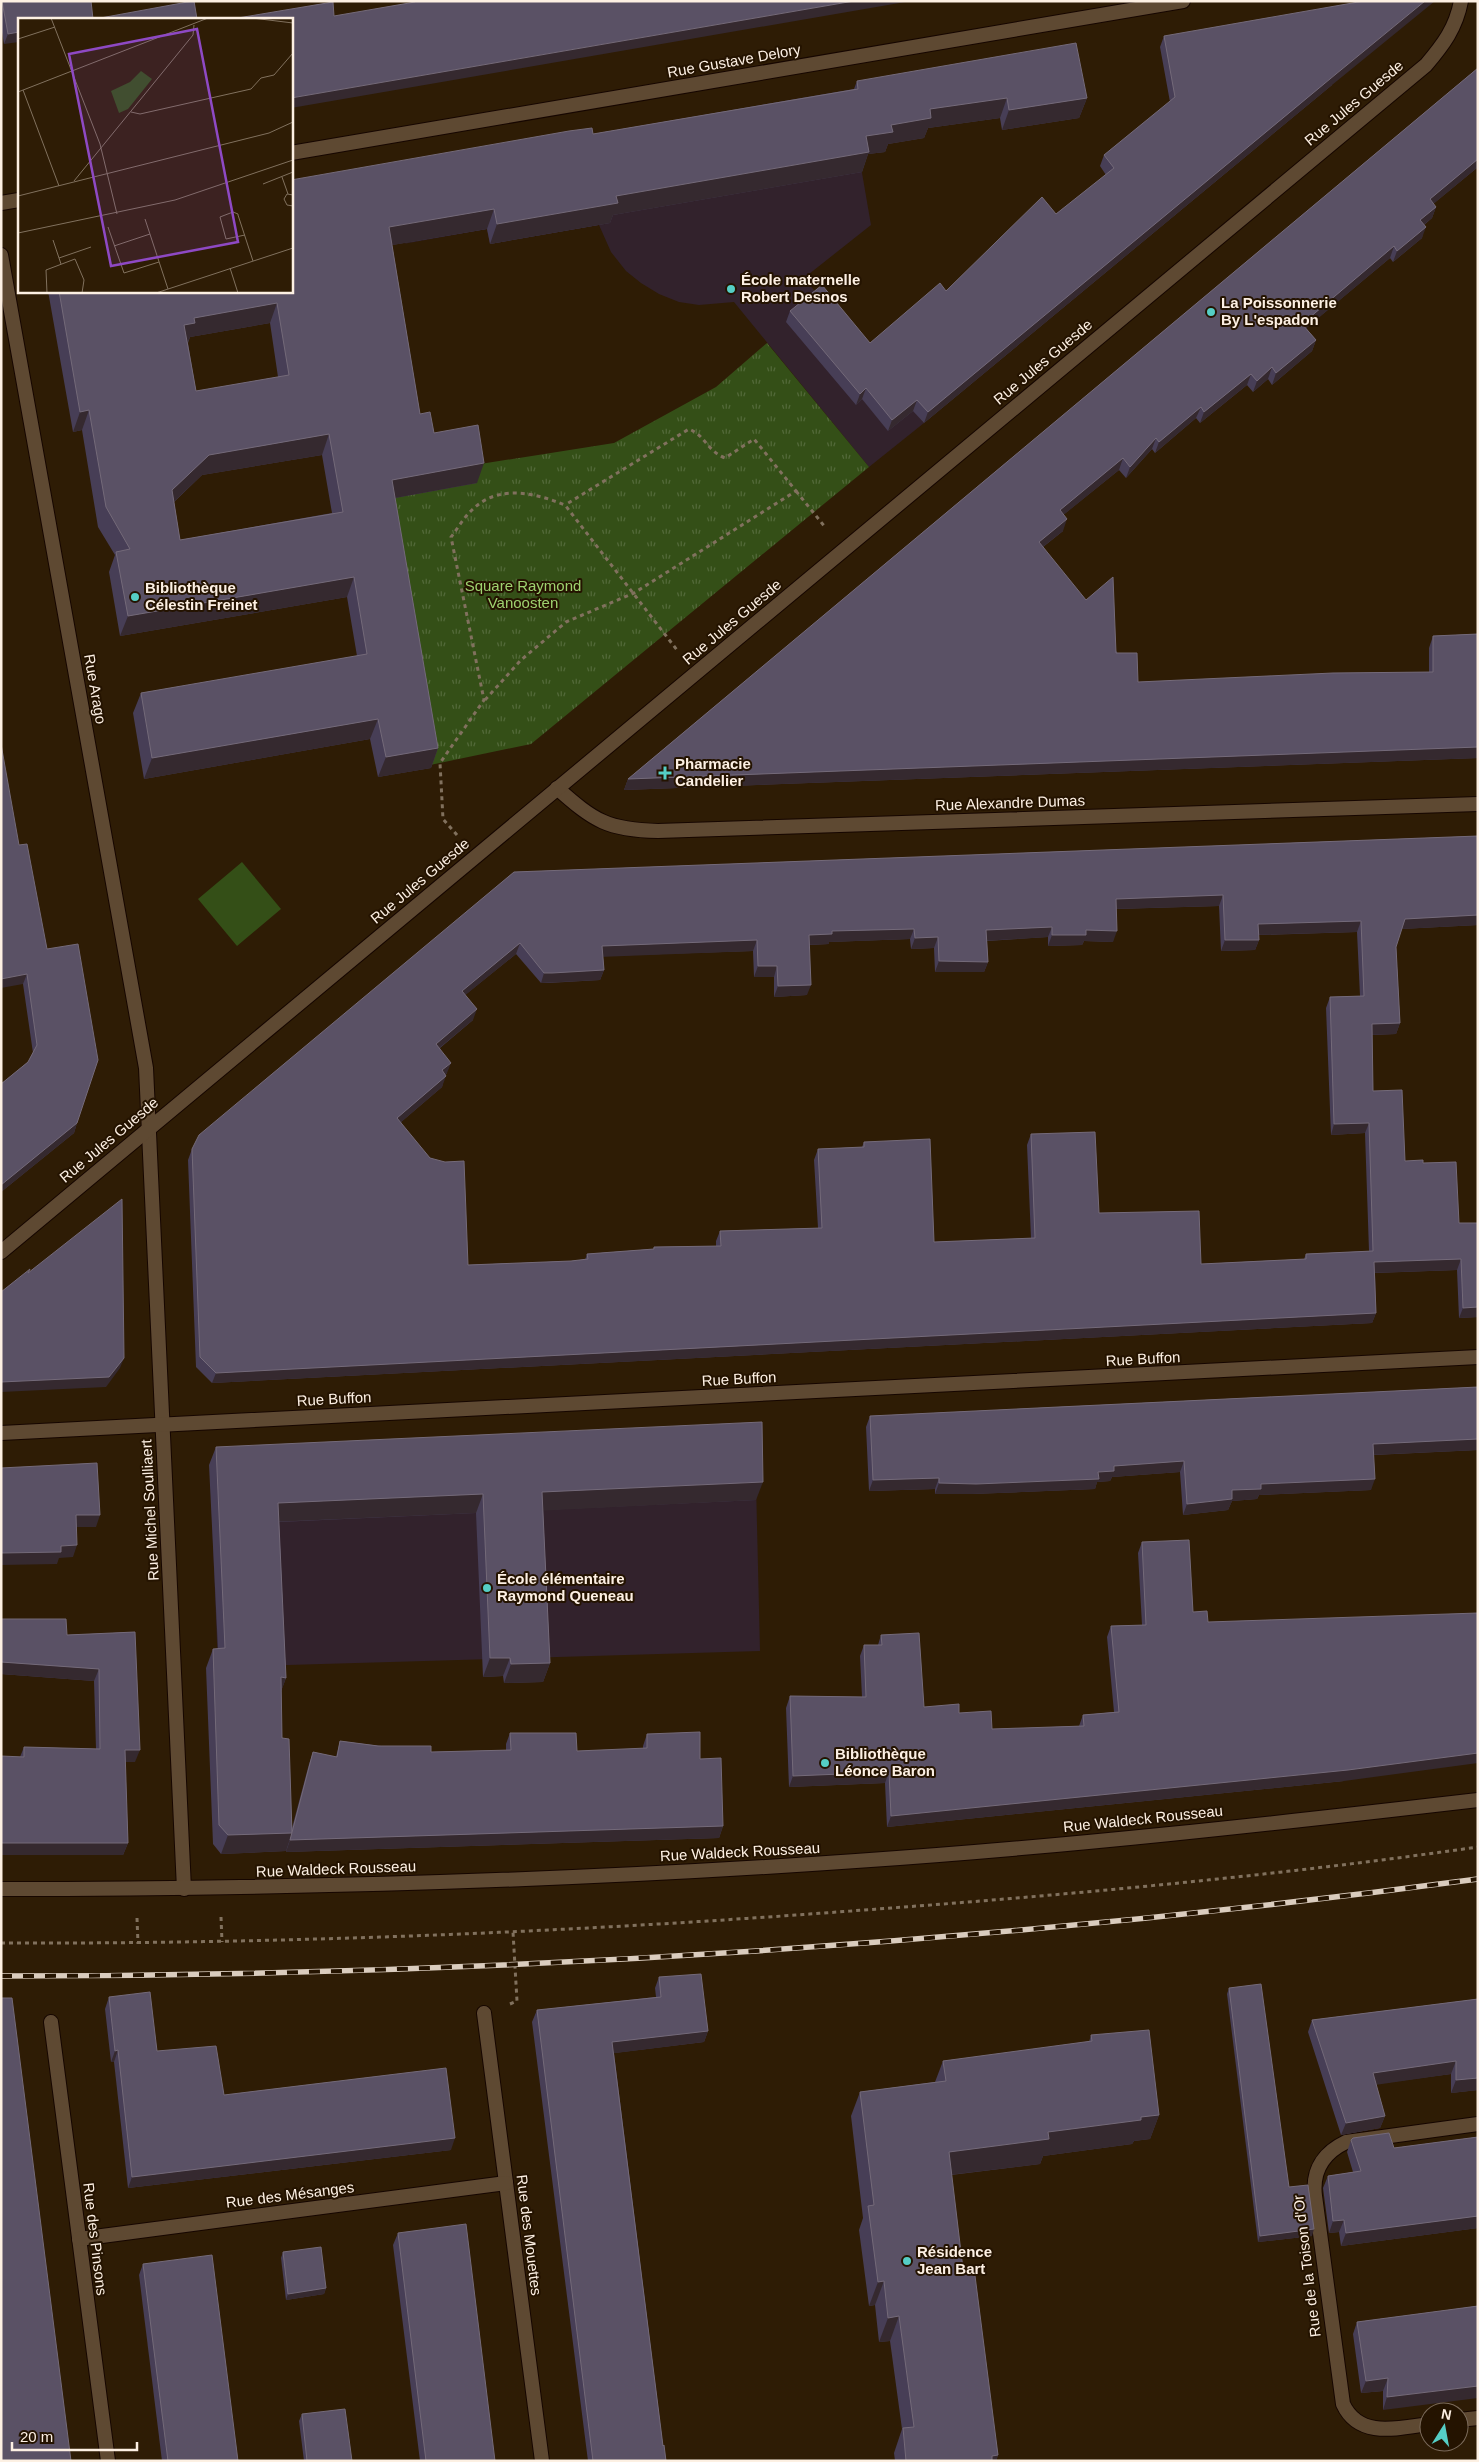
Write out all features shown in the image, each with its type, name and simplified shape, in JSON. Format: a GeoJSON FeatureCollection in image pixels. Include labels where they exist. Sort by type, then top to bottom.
{"type":"FeatureCollection","features":[{"type":"Feature","properties":{"kind":"street","name":"Rue Gustave Delory"},"geometry":{"type":"LineString","coordinates":[[292,153],[1183,1]]}},
{"type":"Feature","properties":{"kind":"street","name":"Rue Jules Guesde"},"geometry":{"type":"LineString","coordinates":[[1,1252],[1426,65],[1445,43],[1455,26],[1461,1]]}},
{"type":"Feature","properties":{"kind":"street"},"geometry":{"type":"LineString","coordinates":[[1,203],[18,200]]}},
{"type":"Feature","properties":{"kind":"street","name":"Rue Arago"},"geometry":{"type":"LineString","coordinates":[[1,255],[146,1068],[148,1129]]}},
{"type":"Feature","properties":{"kind":"street","name":"Rue Alexandre Dumas"},"geometry":{"type":"LineString","coordinates":[[557,788],[585,813],[597,820],[626,829],[658,831],[1478,804]]}},
{"type":"Feature","properties":{"kind":"street","name":"Rue Michel Soulliaert"},"geometry":{"type":"LineString","coordinates":[[148,1129],[184,1889]]}},
{"type":"Feature","properties":{"kind":"street","name":"Rue Buffon"},"geometry":{"type":"LineString","coordinates":[[1,1433],[1478,1357]]}},
{"type":"Feature","properties":{"kind":"street","name":"Rue Waldeck Rousseau"},"geometry":{"type":"LineString","coordinates":[[1,1889],[184,1889],[538,1879],[861,1861],[1130,1838],[1478,1800]]}},
{"type":"Feature","properties":{"kind":"street","name":"Rue des Mouettes"},"geometry":{"type":"LineString","coordinates":[[484,2013],[542,2461]]}},
{"type":"Feature","properties":{"kind":"street","name":"Rue des Pinsons"},"geometry":{"type":"LineString","coordinates":[[51,2022],[108,2461]]}},
{"type":"Feature","properties":{"kind":"street","name":"Rue de la Toison d'Or"},"geometry":{"type":"LineString","coordinates":[[1419,2425],[1390,2429],[1370,2428],[1354,2420],[1342,2404],[1315,2180],[1323,2159],[1346,2142],[1478,2124]]}},
{"type":"Feature","properties":{"kind":"street","name":"Rue des Mésanges"},"geometry":{"type":"LineString","coordinates":[[79,2239],[506,2183]]}},
{"type":"Feature","properties":{"kind":"path"},"geometry":{"type":"LineString","coordinates":[[565,505],[689,430],[700,434],[714,454],[725,458],[754,439],[843,550]]}},
{"type":"Feature","properties":{"kind":"path"},"geometry":{"type":"LineString","coordinates":[[475,856],[443,819],[440,763],[484,700],[520,660],[566,622],[634,593],[796,491]]}},
{"type":"Feature","properties":{"kind":"path"},"geometry":{"type":"LineString","coordinates":[[484,700],[451,537],[473,508],[501,492],[540,495],[565,505],[695,673]]}},
{"type":"Feature","properties":{"kind":"path"},"geometry":{"type":"LineString","coordinates":[[1,1943],[222,1942],[513,1932],[758,1918],[989,1901],[1244,1876],[1478,1847]]}},
{"type":"Feature","properties":{"kind":"path"},"geometry":{"type":"LineString","coordinates":[[484,2013],[517,2001],[513,1932]]}},
{"type":"Feature","properties":{"kind":"shaded area","name":"École maternelle Robert Desnos"},"geometry":{"type":"Polygon","coordinates":[[[851,109],[871,225],[804,278],[924,423],[869,467],[734,302],[699,305],[679,302],[659,294],[626,271],[611,252],[599,225],[490,244],[487,229],[403,244],[851,109]]]}},
{"type":"Feature","properties":{"kind":"shaded area","name":"École élémentaire Raymond Queneau"},"geometry":{"type":"Polygon","coordinates":[[[755,1441],[760,1651],[218,1667],[210,1471],[755,1441]]]}},
{"type":"Feature","properties":{"kind":"green space","name":"Square Raymond Vanoosten"},"geometry":{"type":"Polygon","coordinates":[[[767,343],[869,467],[531,744],[430,765],[383,500],[474,465],[614,443],[716,387],[767,343]]]}},
{"type":"Feature","properties":{"kind":"green space"},"geometry":{"type":"Polygon","coordinates":[[[242,862],[281,909],[237,946],[198,899],[242,862]]]}},
{"type":"Feature","properties":{"kind":"building"},"geometry":{"type":"Polygon","coordinates":[[[2,1],[91,1],[93,18],[18,18],[18,32],[8,34],[2,1]]]}},
{"type":"Feature","properties":{"kind":"building"},"geometry":{"type":"Polygon","coordinates":[[[194,1],[197,18],[100,18],[194,1]]]}},
{"type":"Feature","properties":{"kind":"building"},"geometry":{"type":"Polygon","coordinates":[[[854,1],[292,98],[292,18],[238,18],[333,2],[334,16],[415,2],[854,1]]]}},
{"type":"Feature","properties":{"kind":"building"},"geometry":{"type":"Polygon","coordinates":[[[1364,1],[1425,1],[928,412],[917,400],[892,420],[866,388],[860,394],[790,311],[822,285],[870,343],[940,283],[946,291],[1042,197],[1056,214],[1114,168],[1104,155],[1175,97],[1164,36],[1364,1]]]}},
{"type":"Feature","properties":{"kind":"building"},"geometry":{"type":"Polygon","coordinates":[[[1076,43],[1087,98],[1009,110],[1007,98],[930,109],[931,118],[891,125],[893,132],[866,136],[869,152],[616,196],[618,203],[497,224],[494,209],[389,227],[420,414],[430,412],[434,433],[478,425],[484,463],[392,480],[438,748],[386,757],[378,719],[152,758],[141,693],[367,654],[354,577],[128,616],[116,552],[130,549],[106,507],[89,410],[80,412],[59,292],[292,292],[292,180],[569,131],[592,128],[593,134],[858,89],[857,81],[1076,43]],[[277,303],[194,318],[195,323],[184,325],[196,391],[289,375],[277,303]],[[329,434],[209,455],[172,490],[180,540],[343,512],[329,434]]]}},
{"type":"Feature","properties":{"kind":"building"},"geometry":{"type":"Polygon","coordinates":[[[1478,68],[1478,159],[1430,199],[1436,207],[1420,220],[1426,227],[1397,251],[1394,246],[1302,324],[1316,340],[1276,373],[1272,367],[1257,381],[1251,374],[1204,412],[1201,407],[1159,442],[1156,438],[1130,467],[1123,458],[1060,510],[1067,519],[1039,542],[1086,600],[1113,577],[1116,653],[1137,653],[1138,682],[1333,673],[1433,672],[1433,636],[1478,634],[1478,747],[628,779],[1478,68]]]}},
{"type":"Feature","properties":{"kind":"building"},"geometry":{"type":"Polygon","coordinates":[[[1,744],[19,845],[27,844],[47,949],[78,944],[98,1060],[77,1123],[1,1185],[1,1084],[28,1062],[37,1045],[27,974],[1,979],[1,744]]]}},
{"type":"Feature","properties":{"kind":"building"},"geometry":{"type":"Polygon","coordinates":[[[1478,836],[1478,915],[1405,919],[1396,947],[1400,1023],[1372,1024],[1373,1091],[1402,1090],[1405,1161],[1423,1160],[1423,1163],[1456,1162],[1459,1223],[1478,1223],[1478,1307],[1463,1308],[1461,1259],[1374,1262],[1376,1313],[216,1373],[200,1357],[192,1149],[199,1135],[514,872],[1478,836]],[[1223,895],[1116,899],[1117,931],[1086,930],[1086,935],[1052,935],[1052,927],[986,930],[988,962],[939,961],[938,937],[915,938],[914,929],[832,931],[832,934],[809,935],[811,985],[778,986],[777,966],[758,966],[757,940],[602,946],[604,970],[552,973],[544,973],[520,943],[462,991],[477,1009],[436,1044],[451,1063],[442,1070],[446,1076],[397,1118],[430,1158],[445,1162],[464,1161],[468,1265],[571,1261],[588,1259],[587,1254],[654,1249],[654,1247],[721,1246],[720,1231],[822,1228],[818,1149],[864,1147],[864,1142],[930,1139],[934,1242],[1035,1238],[1031,1134],[1095,1132],[1099,1213],[1199,1211],[1201,1264],[1306,1259],[1306,1254],[1373,1251],[1369,1123],[1334,1124],[1330,997],[1364,996],[1361,921],[1258,924],[1259,940],[1225,940],[1223,895]]]}},
{"type":"Feature","properties":{"kind":"building"},"geometry":{"type":"Polygon","coordinates":[[[122,1199],[124,1358],[109,1377],[1,1382],[1,1292],[122,1199]]]}},
{"type":"Feature","properties":{"kind":"building"},"geometry":{"type":"Polygon","coordinates":[[[1478,1387],[1478,1439],[1373,1444],[1375,1479],[1261,1484],[1261,1489],[1232,1490],[1232,1499],[1187,1504],[1184,1461],[1114,1466],[1114,1471],[1098,1472],[1099,1479],[976,1484],[939,1483],[939,1478],[873,1480],[870,1416],[1478,1387]]]}},
{"type":"Feature","properties":{"kind":"building"},"geometry":{"type":"Polygon","coordinates":[[[762,1422],[763,1482],[542,1492],[550,1663],[511,1664],[510,1658],[490,1658],[483,1494],[278,1503],[286,1678],[281,1677],[282,1738],[289,1739],[292,1833],[228,1835],[219,1825],[213,1649],[225,1648],[216,1447],[762,1422]]]}},
{"type":"Feature","properties":{"kind":"building"},"geometry":{"type":"Polygon","coordinates":[[[97,1463],[100,1515],[76,1515],[77,1545],[61,1546],[61,1552],[1,1553],[1,1468],[97,1463]]]}},
{"type":"Feature","properties":{"kind":"building"},"geometry":{"type":"Polygon","coordinates":[[[1189,1540],[1193,1612],[1207,1611],[1208,1622],[1478,1613],[1478,1753],[1348,1770],[891,1816],[889,1772],[793,1776],[790,1696],[866,1697],[864,1645],[882,1645],[881,1635],[919,1633],[924,1707],[959,1704],[959,1713],[991,1711],[992,1729],[1084,1726],[1083,1715],[1119,1712],[1111,1626],[1146,1625],[1142,1542],[1189,1540]]]}},
{"type":"Feature","properties":{"kind":"building"},"geometry":{"type":"Polygon","coordinates":[[[1,1619],[66,1619],[67,1635],[135,1632],[140,1750],[125,1750],[128,1843],[1,1843],[1,1756],[24,1757],[24,1747],[100,1749],[99,1669],[1,1662],[1,1619]]]}},
{"type":"Feature","properties":{"kind":"building"},"geometry":{"type":"Polygon","coordinates":[[[700,1732],[700,1759],[721,1758],[723,1826],[290,1840],[313,1752],[337,1757],[340,1741],[378,1746],[431,1746],[431,1752],[511,1750],[510,1733],[576,1733],[577,1751],[647,1748],[647,1734],[700,1732]]]}},
{"type":"Feature","properties":{"kind":"building"},"geometry":{"type":"Polygon","coordinates":[[[701,1974],[708,2031],[612,2042],[666,2461],[593,2461],[537,2010],[661,1997],[659,1977],[701,1974]]]}},
{"type":"Feature","properties":{"kind":"building"},"geometry":{"type":"Polygon","coordinates":[[[1261,1984],[1289,2187],[1308,2185],[1314,2229],[1260,2236],[1229,1988],[1261,1984]]]}},
{"type":"Feature","properties":{"kind":"building"},"geometry":{"type":"Polygon","coordinates":[[[150,1992],[157,2051],[216,2046],[224,2095],[446,2068],[455,2138],[132,2177],[118,2050],[115,2051],[109,1997],[150,1992]]]}},
{"type":"Feature","properties":{"kind":"building"},"geometry":{"type":"Polygon","coordinates":[[[1,1998],[12,1998],[71,2461],[1,2461],[1,1998]]]}},
{"type":"Feature","properties":{"kind":"building"},"geometry":{"type":"Polygon","coordinates":[[[1478,1999],[1478,2078],[1456,2080],[1456,2061],[1373,2073],[1385,2116],[1346,2123],[1312,2020],[1478,1999]]]}},
{"type":"Feature","properties":{"kind":"building","name":"Résidence Jean Bart"},"geometry":{"type":"Polygon","coordinates":[[[1149,2030],[1159,2115],[1141,2117],[1141,2120],[1048,2132],[1049,2139],[949,2152],[963,2269],[974,2268],[998,2455],[992,2456],[992,2461],[906,2461],[903,2428],[914,2427],[899,2316],[888,2318],[884,2281],[878,2282],[868,2206],[874,2205],[860,2092],[946,2081],[943,2061],[1092,2041],[1091,2035],[1149,2030]]]}},
{"type":"Feature","properties":{"kind":"building"},"geometry":{"type":"Polygon","coordinates":[[[1389,2133],[1394,2148],[1478,2137],[1478,2216],[1346,2233],[1344,2220],[1333,2221],[1328,2176],[1361,2171],[1351,2140],[1353,2138],[1389,2133]]]}},
{"type":"Feature","properties":{"kind":"building"},"geometry":{"type":"Polygon","coordinates":[[[466,2224],[495,2461],[426,2461],[398,2233],[466,2224]]]}},
{"type":"Feature","properties":{"kind":"building"},"geometry":{"type":"Polygon","coordinates":[[[321,2247],[326,2288],[288,2294],[283,2252],[321,2247]]]}},
{"type":"Feature","properties":{"kind":"building"},"geometry":{"type":"Polygon","coordinates":[[[212,2255],[238,2461],[168,2461],[143,2264],[212,2255]]]}},
{"type":"Feature","properties":{"kind":"building"},"geometry":{"type":"Polygon","coordinates":[[[1478,2306],[1478,2386],[1387,2397],[1388,2378],[1366,2381],[1357,2322],[1478,2306]]]}},
{"type":"Feature","properties":{"kind":"building"},"geometry":{"type":"Polygon","coordinates":[[[345,2409],[352,2461],[307,2461],[302,2414],[345,2409]]]}},
{"type":"Feature","properties":{"kind":"railway"},"geometry":{"type":"LineString","coordinates":[[1,1976],[371,1970],[741,1952],[1110,1922],[1478,1879]]}},
{"type":"Feature","properties":{"kind":"place","name":"École maternelle Robert Desnos"},"geometry":{"type":"Point","coordinates":[731,289]}},
{"type":"Feature","properties":{"kind":"place","name":"La Poissonnerie By L'espadon"},"geometry":{"type":"Point","coordinates":[1211,312]}},
{"type":"Feature","properties":{"kind":"place","name":"Bibliothèque Célestin Freinet"},"geometry":{"type":"Point","coordinates":[135,597]}},
{"type":"Feature","properties":{"kind":"place","name":"Pharmacie Candelier"},"geometry":{"type":"Point","coordinates":[665,773]}},
{"type":"Feature","properties":{"kind":"place","name":"École élémentaire Raymond Queneau"},"geometry":{"type":"Point","coordinates":[487,1588]}},
{"type":"Feature","properties":{"kind":"place","name":"Bibliothèque Léonce Baron"},"geometry":{"type":"Point","coordinates":[825,1763]}},
{"type":"Feature","properties":{"kind":"place","name":"Résidence Jean Bart"},"geometry":{"type":"Point","coordinates":[907,2261]}}]}
